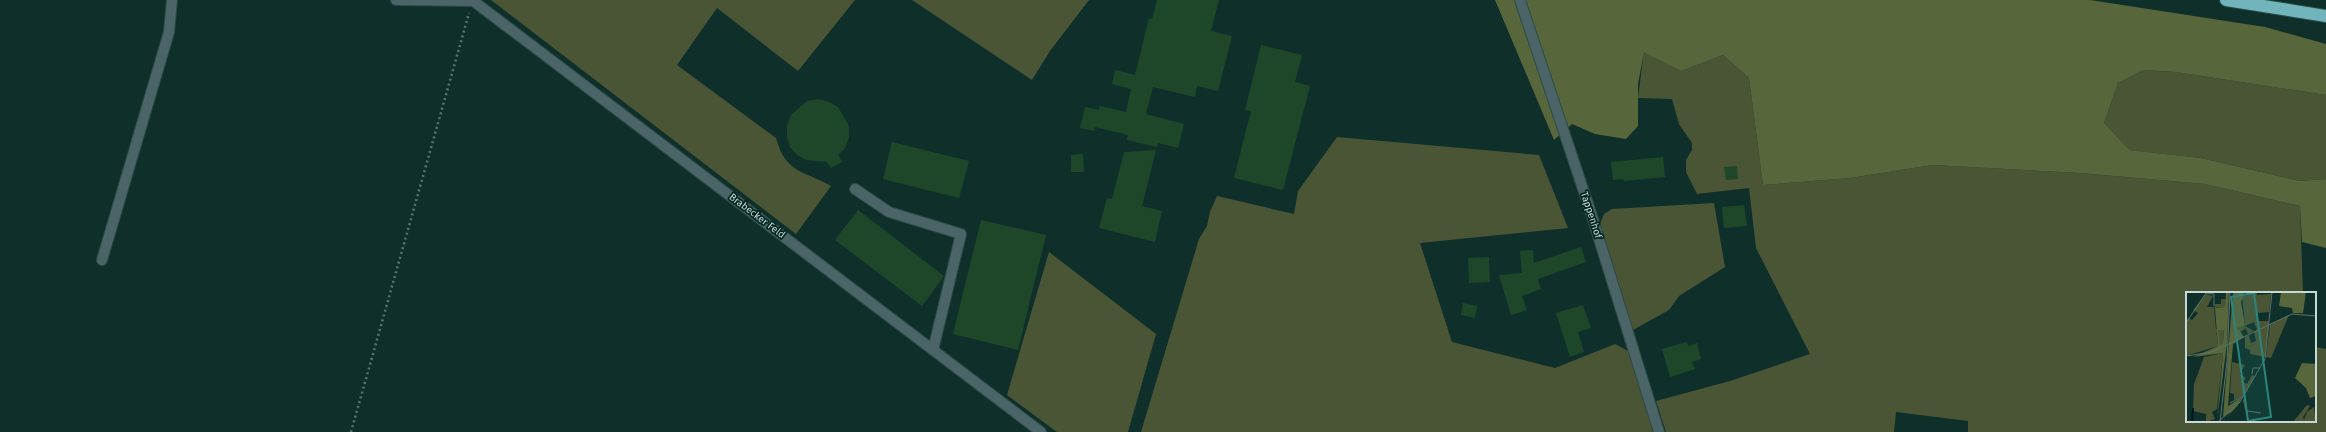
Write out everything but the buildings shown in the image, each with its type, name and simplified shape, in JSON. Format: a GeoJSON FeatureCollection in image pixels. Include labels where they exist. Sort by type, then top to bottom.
{"type":"FeatureCollection","features":[{"type":"Feature","properties":{"kind":"highway"},"geometry":{"type":"LineString","coordinates":[[2226,0],[2326,16]]}},
{"type":"Feature","properties":{"kind":"street"},"geometry":{"type":"LineString","coordinates":[[102,260],[169,32],[172,0]]}},
{"type":"Feature","properties":{"kind":"street"},"geometry":{"type":"LineString","coordinates":[[396,0],[472,0]]}},
{"type":"Feature","properties":{"kind":"street","name":"Brabecker Feld"},"geometry":{"type":"LineString","coordinates":[[472,0],[1041,432]]}},
{"type":"Feature","properties":{"kind":"street","name":"Tappenhof"},"geometry":{"type":"LineString","coordinates":[[1520,0],[1591,215],[1659,432]]}},
{"type":"Feature","properties":{"kind":"street"},"geometry":{"type":"LineString","coordinates":[[855,190],[889,212],[960,234],[933,350]]}},
{"type":"Feature","properties":{"kind":"path"},"geometry":{"type":"LineString","coordinates":[[351,432],[472,0]]}},
{"type":"Feature","properties":{"kind":"green space"},"geometry":{"type":"Polygon","coordinates":[[[491,0],[855,0],[798,71],[717,8],[677,65],[776,138],[780,150],[790,165],[797,170],[831,186],[796,234],[491,0]]]}},
{"type":"Feature","properties":{"kind":"green space"},"geometry":{"type":"Polygon","coordinates":[[[912,0],[1089,0],[1050,51],[1032,80],[912,0]]]}},
{"type":"Feature","properties":{"kind":"green space"},"geometry":{"type":"Polygon","coordinates":[[[1495,0],[2090,0],[2265,27],[2326,44],[2326,95],[2176,72],[2143,70],[2118,83],[2104,123],[2129,150],[2201,158],[2300,181],[2326,179],[2326,248],[2302,242],[2300,206],[2205,184],[2080,173],[1933,165],[1850,178],[1763,185],[1749,78],[1723,55],[1681,71],[1644,52],[1638,84],[1638,126],[1626,139],[1595,134],[1572,124],[1554,140],[1495,0]]]}},
{"type":"Feature","properties":{"kind":"green space"},"geometry":{"type":"Polygon","coordinates":[[[1644,51],[1681,71],[1723,55],[1749,78],[1763,185],[1850,178],[1933,165],[2080,173],[2205,184],[2300,206],[2303,292],[2186,292],[2186,422],[2316,422],[2316,347],[2326,349],[2326,432],[1968,432],[1968,421],[1896,412],[1894,432],[1666,432],[1656,401],[1730,381],[1810,354],[1756,248],[1749,188],[1697,194],[1686,172],[1686,160],[1692,150],[1692,143],[1679,124],[1672,99],[1638,98],[1644,51]]]}},
{"type":"Feature","properties":{"kind":"green space"},"geometry":{"type":"Polygon","coordinates":[[[2143,70],[2176,72],[2326,95],[2326,179],[2300,181],[2201,158],[2128,150],[2104,123],[2118,83],[2143,70]]]}},
{"type":"Feature","properties":{"kind":"green space"},"geometry":{"type":"Polygon","coordinates":[[[1337,137],[1539,155],[1568,228],[1420,243],[1452,342],[1555,368],[1615,344],[1630,352],[1654,432],[1141,432],[1199,239],[1207,226],[1210,212],[1217,196],[1294,214],[1298,191],[1337,137]]]}},
{"type":"Feature","properties":{"kind":"green space"},"geometry":{"type":"Polygon","coordinates":[[[1714,203],[1725,267],[1679,296],[1669,310],[1633,330],[1600,224],[1604,214],[1612,209],[1714,203]]]}},
{"type":"Feature","properties":{"kind":"green space"},"geometry":{"type":"Polygon","coordinates":[[[1049,252],[1156,334],[1128,432],[1057,432],[1007,395],[1049,252]]]}}]}
